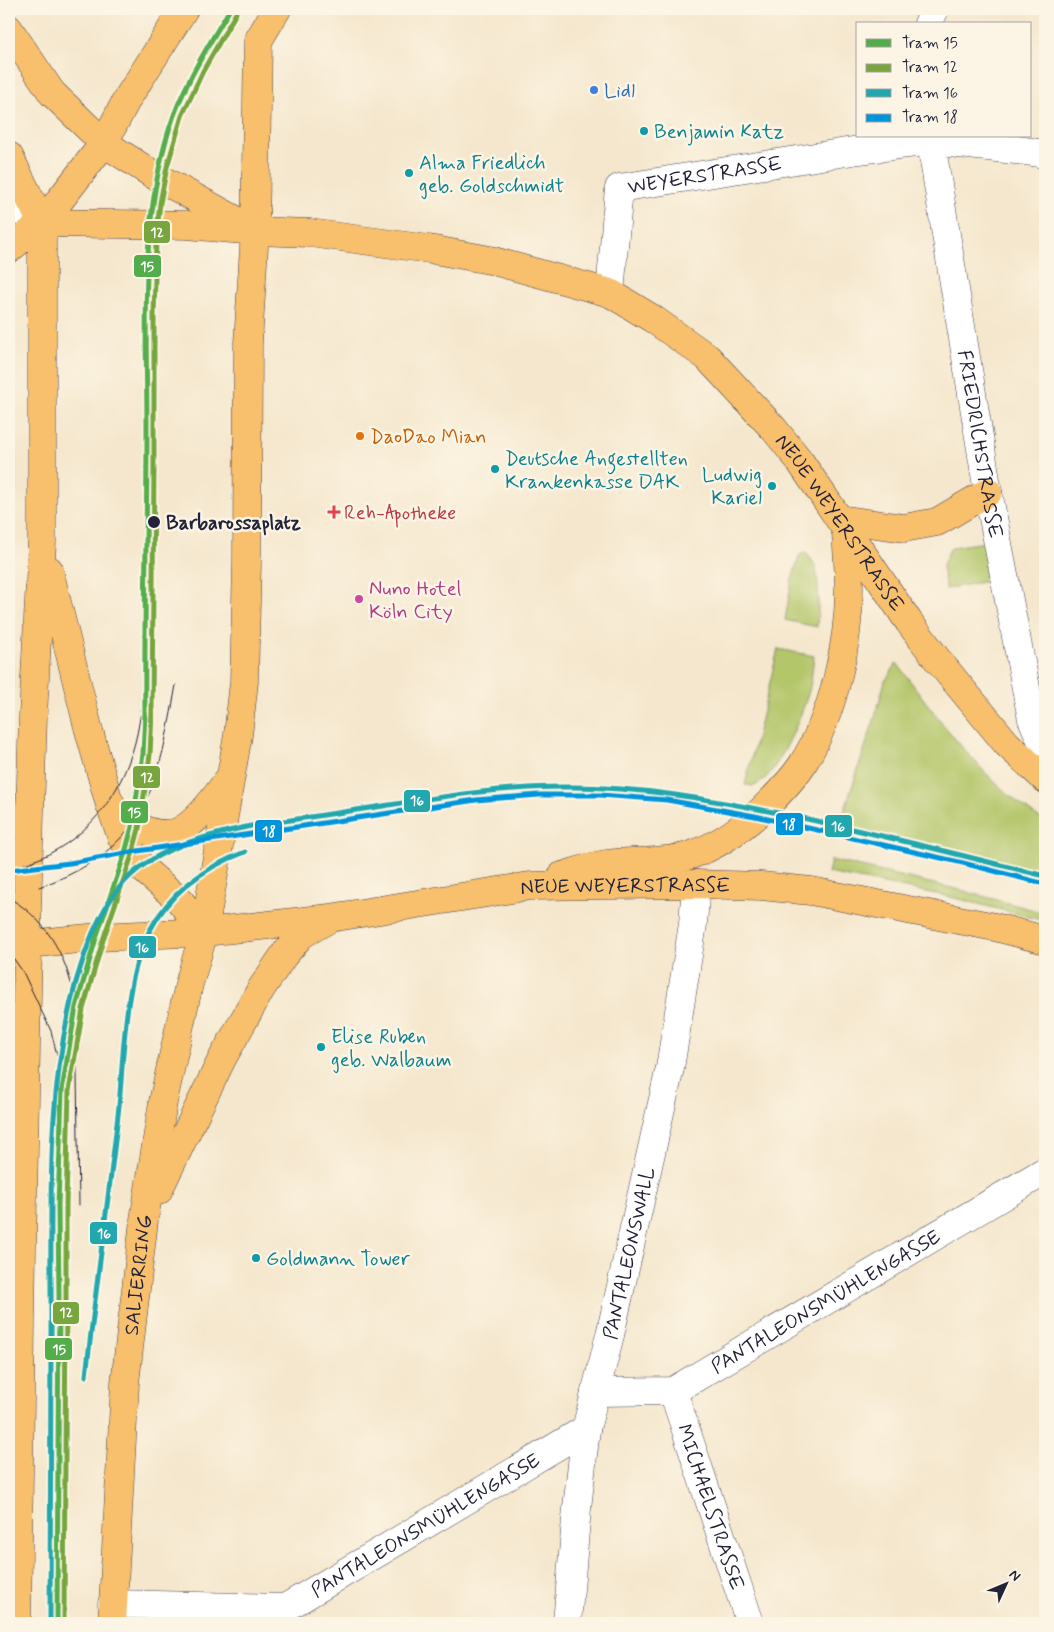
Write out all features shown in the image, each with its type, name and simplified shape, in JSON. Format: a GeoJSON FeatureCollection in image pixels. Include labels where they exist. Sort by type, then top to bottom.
{"type":"FeatureCollection","features":[{"type":"Feature","properties":{"kind":"main road"},"geometry":{"type":"LineString","coordinates":[[9,249],[42,223],[104,143],[127,99],[184,9]]}},
{"type":"Feature","properties":{"kind":"main road"},"geometry":{"type":"LineString","coordinates":[[204,932],[238,735],[244,682],[247,563],[248,342],[254,231],[258,41],[277,9]]}},
{"type":"Feature","properties":{"kind":"main road"},"geometry":{"type":"LineString","coordinates":[[9,29],[52,93],[104,143],[157,177],[254,231]]}},
{"type":"Feature","properties":{"kind":"main road"},"geometry":{"type":"LineString","coordinates":[[9,156],[42,223],[42,542],[33,716],[27,910],[19,944],[22,1249],[14,1530],[17,1623]]}},
{"type":"Feature","properties":{"kind":"main road"},"geometry":{"type":"LineString","coordinates":[[42,223],[187,225],[254,231],[310,233],[429,249],[490,260],[610,293]]}},
{"type":"Feature","properties":{"kind":"main road","name":"NEUE WEYERSTRASSE"},"geometry":{"type":"LineString","coordinates":[[610,293],[653,319],[707,357],[774,429],[799,460],[937,659],[1007,744],[1045,779]]}},
{"type":"Feature","properties":{"kind":"main road"},"geometry":{"type":"LineString","coordinates":[[530,886],[604,864],[684,857],[701,852],[756,816],[781,792],[802,765],[818,732],[836,686],[844,647],[849,588],[843,525],[904,528],[937,522],[988,492]]}},
{"type":"Feature","properties":{"kind":"main road"},"geometry":{"type":"LineString","coordinates":[[42,542],[88,727],[109,802],[122,838],[142,868],[180,902],[204,932]]}},
{"type":"Feature","properties":{"kind":"main road"},"geometry":{"type":"LineString","coordinates":[[109,802],[125,822],[150,832],[169,834],[187,826],[208,807],[230,778]]}},
{"type":"Feature","properties":{"kind":"main road","name":"NEUE WEYERSTRASSE"},"geometry":{"type":"LineString","coordinates":[[204,932],[330,918],[530,886],[696,884],[761,886],[811,891],[995,927],[1045,940]]}},
{"type":"Feature","properties":{"kind":"main road"},"geometry":{"type":"LineString","coordinates":[[144,1220],[222,1059],[261,989],[284,955],[301,935],[330,918]]}},
{"type":"Feature","properties":{"kind":"main road"},"geometry":{"type":"LineString","coordinates":[[19,944],[98,937],[204,932]]}},
{"type":"Feature","properties":{"kind":"main road","name":"SALIERRING"},"geometry":{"type":"LineString","coordinates":[[112,1614],[125,1383],[144,1220],[163,1102],[189,984],[204,932]]}},
{"type":"Feature","properties":{"kind":"street"},"geometry":{"type":"LineString","coordinates":[[922,9],[925,22]]}},
{"type":"Feature","properties":{"kind":"street"},"geometry":{"type":"LineString","coordinates":[[927,22],[935,9]]}},
{"type":"Feature","properties":{"kind":"street","name":"WEYERSTRASSE"},"geometry":{"type":"LineString","coordinates":[[610,293],[619,188],[931,139],[1045,154]]}},
{"type":"Feature","properties":{"kind":"street","name":"FRIEDRICHSTRASSE"},"geometry":{"type":"LineString","coordinates":[[931,139],[988,492],[1032,719],[1045,749]]}},
{"type":"Feature","properties":{"kind":"street"},"geometry":{"type":"LineString","coordinates":[[9,205],[42,223]]}},
{"type":"Feature","properties":{"kind":"street","name":"PANTALEONSWALL"},"geometry":{"type":"LineString","coordinates":[[567,1623],[586,1429],[670,1068],[694,924],[696,884]]}},
{"type":"Feature","properties":{"kind":"street","name":"PANTALEONSMÜHLENGASSE"},"geometry":{"type":"LineString","coordinates":[[673,1392],[1045,1171]]}},
{"type":"Feature","properties":{"kind":"street"},"geometry":{"type":"LineString","coordinates":[[595,1392],[673,1392]]}},
{"type":"Feature","properties":{"kind":"street","name":"MICHAELSTRASSE"},"geometry":{"type":"LineString","coordinates":[[673,1392],[750,1623]]}},
{"type":"Feature","properties":{"kind":"street","name":"PANTALEONSMÜHLENGASSE"},"geometry":{"type":"LineString","coordinates":[[112,1614],[285,1608],[586,1429]]}},
{"type":"Feature","properties":{"kind":"green space"},"geometry":{"type":"Polygon","coordinates":[[[986,542],[992,580],[946,589],[942,567],[950,549],[986,542]]]}},
{"type":"Feature","properties":{"kind":"green space"},"geometry":{"type":"Polygon","coordinates":[[[805,552],[816,568],[818,594],[817,627],[785,620],[792,579],[799,556],[805,552]]]}},
{"type":"Feature","properties":{"kind":"green space"},"geometry":{"type":"Polygon","coordinates":[[[778,649],[814,656],[811,683],[795,729],[779,760],[761,782],[752,786],[745,785],[778,649]]]}},
{"type":"Feature","properties":{"kind":"green space"},"geometry":{"type":"Polygon","coordinates":[[[897,663],[964,750],[1023,807],[1045,822],[1045,874],[972,855],[839,827],[885,681],[897,663]]]}},
{"type":"Feature","properties":{"kind":"green space"},"geometry":{"type":"Polygon","coordinates":[[[831,860],[964,891],[1045,913],[1045,921],[951,897],[828,873],[831,860]]]}},
{"type":"Feature","properties":{"kind":"tram line","name":"15"},"geometry":{"type":"LineString","coordinates":[[57,1623],[58,1205],[62,1090],[76,1007],[132,827],[143,754],[147,465],[146,317],[149,241],[159,167],[174,114],[196,68],[230,9]]}},
{"type":"Feature","properties":{"kind":"tram line","name":"12"},"geometry":{"type":"LineString","coordinates":[[64,1623],[66,1205],[69,1091],[83,1009],[139,829],[150,755],[152,713],[156,240],[160,203],[167,167],[182,116],[203,71],[236,13]]}},
{"type":"Feature","properties":{"kind":"tram line"},"geometry":{"type":"LineString","coordinates":[[9,868],[49,854],[67,843],[83,831],[110,799],[129,761],[135,742],[145,682]]}},
{"type":"Feature","properties":{"kind":"tram line"},"geometry":{"type":"LineString","coordinates":[[39,887],[75,872],[103,854],[125,834],[141,810],[153,784],[162,754],[176,685]]}},
{"type":"Feature","properties":{"kind":"tram line","name":"16"},"geometry":{"type":"LineString","coordinates":[[50,1623],[51,1202],[54,1113],[59,1069],[66,1025],[76,982],[93,933],[104,910],[119,888],[146,863],[179,846],[215,834],[251,826],[477,792],[572,787],[648,791],[748,807],[876,834],[1045,876]]}},
{"type":"Feature","properties":{"kind":"tram line","name":"18"},"geometry":{"type":"LineString","coordinates":[[9,870],[70,863],[131,852],[476,800],[539,795],[600,795],[667,800],[755,816],[959,862],[1045,884]]}},
{"type":"Feature","properties":{"kind":"tram line","name":"16"},"geometry":{"type":"LineString","coordinates":[[86,1376],[119,1106],[124,1040],[134,972],[149,932],[167,905],[202,874],[216,865],[245,852]]}},
{"type":"Feature","properties":{"kind":"tram line"},"geometry":{"type":"LineString","coordinates":[[9,898],[36,918],[46,931],[63,959],[73,990],[76,1007],[79,1205]]}},
{"type":"Feature","properties":{"kind":"tram line"},"geometry":{"type":"LineString","coordinates":[[9,952],[23,972],[51,1031],[58,1059],[62,1090]]}},
{"type":"Feature","properties":{"kind":"place","name":"Lidl"},"geometry":{"type":"Point","coordinates":[594,90]}},
{"type":"Feature","properties":{"kind":"place","name":"Benjamin Katz"},"geometry":{"type":"Point","coordinates":[644,131]}},
{"type":"Feature","properties":{"kind":"place","name":"Alma Friedlich geb. Goldschmidt"},"geometry":{"type":"Point","coordinates":[409,173]}},
{"type":"Feature","properties":{"kind":"place","name":"DaoDao Mian"},"geometry":{"type":"Point","coordinates":[360,436]}},
{"type":"Feature","properties":{"kind":"place","name":"Deutsche Angestellten Krankenkasse DAK"},"geometry":{"type":"Point","coordinates":[495,469]}},
{"type":"Feature","properties":{"kind":"place","name":"Ludwig Kariel"},"geometry":{"type":"Point","coordinates":[772,486]}},
{"type":"Feature","properties":{"kind":"place","name":"Reh-Apotheke"},"geometry":{"type":"Point","coordinates":[334,512]}},
{"type":"Feature","properties":{"kind":"place","name":"Barbarossaplatz"},"geometry":{"type":"Point","coordinates":[154,522]}},
{"type":"Feature","properties":{"kind":"place","name":"Nuno Hotel Köln City"},"geometry":{"type":"Point","coordinates":[359,599]}},
{"type":"Feature","properties":{"kind":"place","name":"Elise Ruben geb. Walbaum"},"geometry":{"type":"Point","coordinates":[321,1047]}},
{"type":"Feature","properties":{"kind":"place","name":"Goldmann Tower"},"geometry":{"type":"Point","coordinates":[256,1258]}}]}
